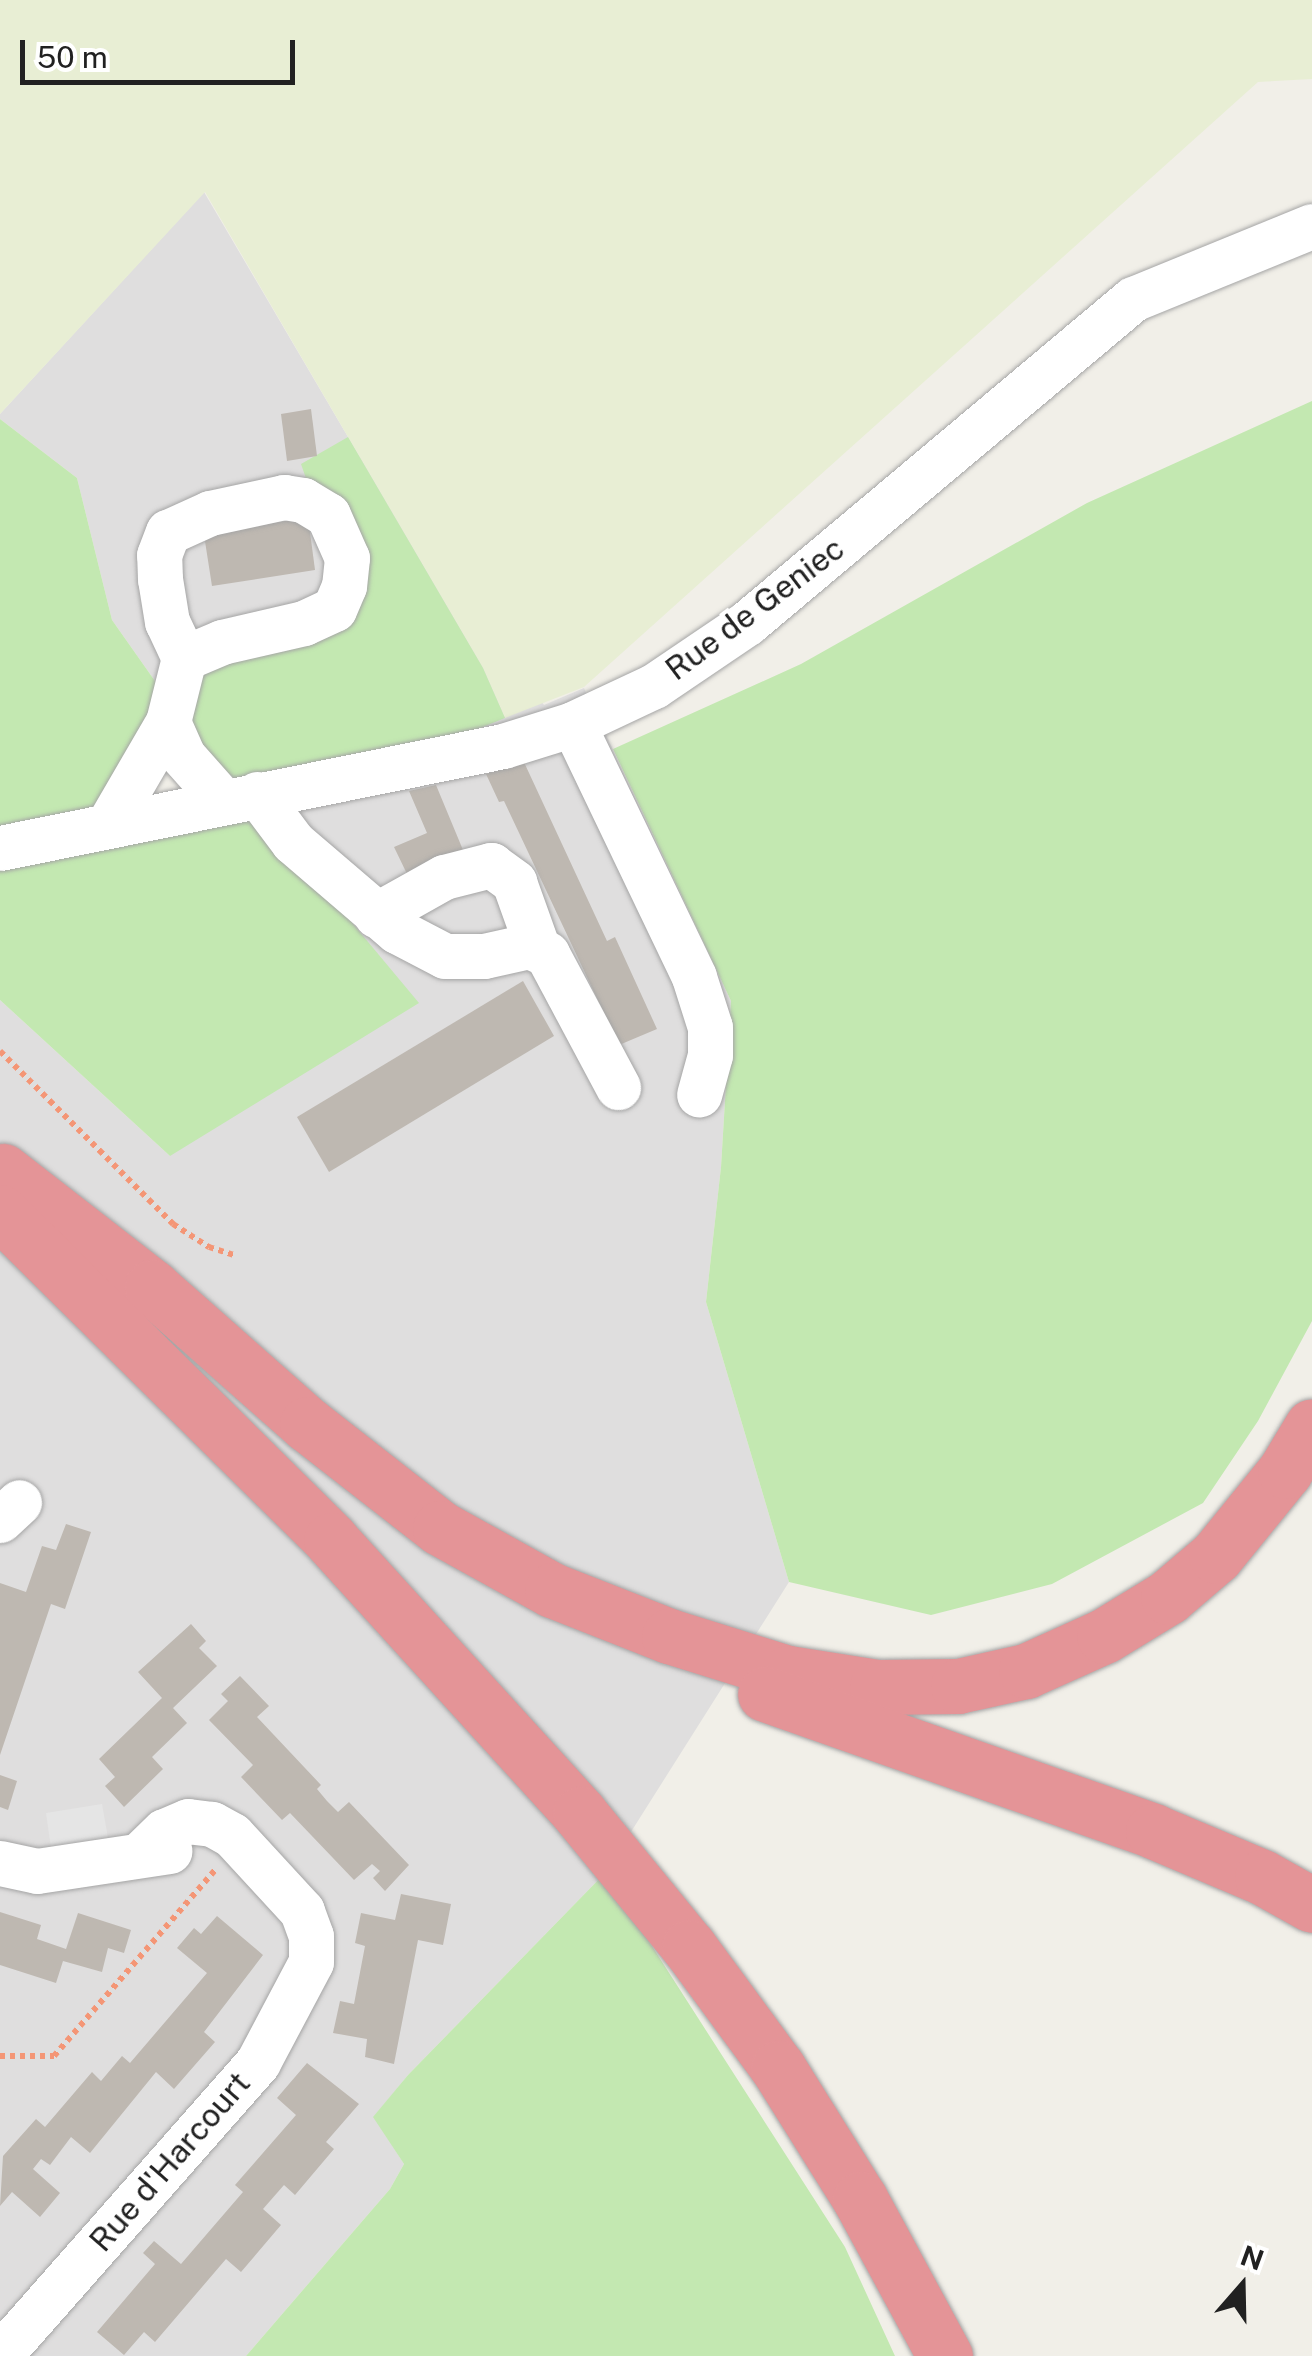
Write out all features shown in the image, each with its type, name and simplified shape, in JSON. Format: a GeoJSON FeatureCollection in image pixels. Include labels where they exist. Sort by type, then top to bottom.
{"type":"FeatureCollection","features":[{"type":"Feature","properties":{"kind":"highway"},"geometry":{"type":"LineString","coordinates":[[1,1184],[152,1287],[307,1424],[440,1528],[552,1590],[669,1636],[788,1672],[877,1686],[958,1686],[1026,1671],[1104,1636],[1168,1597],[1216,1556],[1286,1471],[1312,1426]]}},
{"type":"Feature","properties":{"kind":"highway"},"geometry":{"type":"LineString","coordinates":[[1,1184],[356,1495],[444,1556],[496,1586],[601,1635],[1153,1830],[1262,1878],[1312,1905]]}},
{"type":"Feature","properties":{"kind":"highway"},"geometry":{"type":"LineString","coordinates":[[1,1184],[580,1814],[688,1947],[778,2068],[860,2199],[945,2356]]}},
{"type":"Feature","properties":{"kind":"street","name":"Rue de Geniec"},"geometry":{"type":"LineString","coordinates":[[0,848],[503,746],[574,724],[654,686],[732,634],[1133,300],[1312,226]]}},
{"type":"Feature","properties":{"kind":"street"},"geometry":{"type":"LineString","coordinates":[[108,825],[168,722],[184,658]]}},
{"type":"Feature","properties":{"kind":"street"},"geometry":{"type":"LineString","coordinates":[[168,722],[183,756],[239,797],[376,915],[445,956],[484,956],[528,946],[546,954],[618,1086]]}},
{"type":"Feature","properties":{"kind":"street"},"geometry":{"type":"LineString","coordinates":[[574,724],[694,977],[710,1027],[710,1055],[699,1095]]}},
{"type":"Feature","properties":{"kind":"street"},"geometry":{"type":"LineString","coordinates":[[376,915],[444,877],[492,865],[514,882],[538,949]]}},
{"type":"Feature","properties":{"kind":"street"},"geometry":{"type":"LineString","coordinates":[[142,1852],[176,1824],[196,1821],[220,1828],[244,1845],[302,1911],[312,1952]]}},
{"type":"Feature","properties":{"kind":"street"},"geometry":{"type":"LineString","coordinates":[[0,1863],[37,1871],[142,1852],[190,1851],[223,1862],[283,1928],[312,1952]]}},
{"type":"Feature","properties":{"kind":"street","name":"Rue d'Harcourt"},"geometry":{"type":"LineString","coordinates":[[0,2355],[258,2062],[312,1952]]}},
{"type":"Feature","properties":{"kind":"path"},"geometry":{"type":"LineString","coordinates":[[0,1050],[173,1224],[209,1247],[237,1256]]}},
{"type":"Feature","properties":{"kind":"path"},"geometry":{"type":"LineString","coordinates":[[0,2056],[54,2056],[223,1862]]}},
{"type":"Feature","properties":{"kind":"shaded area"},"geometry":{"type":"Polygon","coordinates":[[[204,192],[358,454],[544,705],[584,688],[731,1001],[721,1167],[706,1302],[789,1582],[605,1873],[408,2075],[374,2117],[404,2164],[390,2189],[246,2356],[0,2356],[0,1000],[170,1156],[273,828],[162,691],[112,620],[77,478],[0,419],[0,414],[204,192]]]}},
{"type":"Feature","properties":{"kind":"shaded area"},"geometry":{"type":"Polygon","coordinates":[[[102,1804],[108,1838],[51,1848],[46,1813],[102,1804]]]}},
{"type":"Feature","properties":{"kind":"green space"},"geometry":{"type":"Polygon","coordinates":[[[0,0],[1312,0],[1312,79],[1258,82],[584,687],[505,718],[483,668],[205,192],[0,414],[0,0]]]}},
{"type":"Feature","properties":{"kind":"green space"},"geometry":{"type":"Polygon","coordinates":[[[1312,401],[1312,1321],[1258,1421],[1203,1503],[1052,1584],[931,1615],[789,1582],[706,1302],[721,1167],[731,1001],[613,749],[801,664],[1087,503],[1312,401]]]}},
{"type":"Feature","properties":{"kind":"green space"},"geometry":{"type":"Polygon","coordinates":[[[0,419],[77,478],[112,620],[162,691],[103,795],[226,802],[273,828],[419,1003],[170,1156],[0,1000],[0,419]]]}},
{"type":"Feature","properties":{"kind":"green space"},"geometry":{"type":"Polygon","coordinates":[[[348,437],[483,668],[505,718],[434,747],[223,784],[190,747],[194,672],[350,605],[301,464],[348,437]]]}},
{"type":"Feature","properties":{"kind":"green space"},"geometry":{"type":"Polygon","coordinates":[[[605,1873],[845,2247],[895,2356],[246,2356],[390,2189],[404,2164],[373,2117],[408,2075],[605,1873]]]}},
{"type":"Feature","properties":{"kind":"building"},"geometry":{"type":"Polygon","coordinates":[[[311,409],[317,456],[287,461],[281,414],[311,409]]]}},
{"type":"Feature","properties":{"kind":"building"},"geometry":{"type":"Polygon","coordinates":[[[308,517],[315,570],[212,586],[204,535],[308,517]]]}},
{"type":"Feature","properties":{"kind":"building"},"geometry":{"type":"Polygon","coordinates":[[[523,760],[607,941],[615,937],[657,1029],[619,1045],[504,801],[499,802],[486,774],[523,760]]]}},
{"type":"Feature","properties":{"kind":"building"},"geometry":{"type":"Polygon","coordinates":[[[436,785],[463,850],[408,876],[394,847],[427,833],[409,791],[436,785]]]}},
{"type":"Feature","properties":{"kind":"building"},"geometry":{"type":"Polygon","coordinates":[[[523,981],[554,1036],[329,1172],[297,1117],[523,981]]]}},
{"type":"Feature","properties":{"kind":"building"},"geometry":{"type":"Polygon","coordinates":[[[66,1524],[91,1532],[65,1609],[51,1604],[0,1755],[0,1583],[26,1592],[42,1546],[56,1550],[66,1524]]]}},
{"type":"Feature","properties":{"kind":"building"},"geometry":{"type":"Polygon","coordinates":[[[191,1624],[206,1641],[199,1648],[217,1666],[173,1708],[187,1723],[152,1757],[163,1769],[124,1807],[105,1786],[115,1777],[99,1759],[162,1698],[138,1672],[191,1624]]]}},
{"type":"Feature","properties":{"kind":"building"},"geometry":{"type":"Polygon","coordinates":[[[240,1676],[269,1706],[257,1717],[321,1785],[317,1789],[327,1801],[338,1812],[349,1802],[409,1865],[385,1891],[373,1878],[380,1871],[372,1864],[354,1880],[290,1813],[282,1820],[241,1777],[253,1765],[209,1720],[228,1701],[221,1694],[240,1676]]]}},
{"type":"Feature","properties":{"kind":"building"},"geometry":{"type":"Polygon","coordinates":[[[0,1775],[17,1781],[8,1810],[0,1807],[0,1775]]]}},
{"type":"Feature","properties":{"kind":"building"},"geometry":{"type":"Polygon","coordinates":[[[401,1894],[451,1904],[443,1945],[418,1940],[394,2064],[365,2057],[367,2039],[333,2033],[340,2001],[354,2004],[365,1946],[355,1943],[361,1913],[395,1920],[401,1894]]]}},
{"type":"Feature","properties":{"kind":"building"},"geometry":{"type":"Polygon","coordinates":[[[0,1912],[41,1925],[37,1939],[66,1949],[78,1913],[131,1930],[124,1953],[108,1948],[102,1972],[63,1961],[56,1983],[0,1965],[0,1912]]]}},
{"type":"Feature","properties":{"kind":"building"},"geometry":{"type":"Polygon","coordinates":[[[217,1916],[263,1955],[204,2032],[215,2042],[174,2089],[156,2072],[90,2153],[71,2137],[50,2165],[41,2159],[33,2169],[60,2193],[40,2217],[12,2192],[0,2206],[3,2156],[36,2119],[45,2127],[92,2072],[101,2081],[122,2056],[130,2063],[207,1973],[177,1948],[194,1928],[201,1934],[217,1916]]]}},
{"type":"Feature","properties":{"kind":"building"},"geometry":{"type":"Polygon","coordinates":[[[307,2063],[359,2104],[326,2142],[334,2149],[295,2195],[284,2185],[263,2209],[281,2225],[241,2272],[226,2259],[155,2342],[144,2332],[124,2355],[97,2332],[155,2264],[143,2253],[154,2241],[181,2264],[243,2192],[235,2185],[296,2115],[277,2098],[307,2063]]]}}]}
